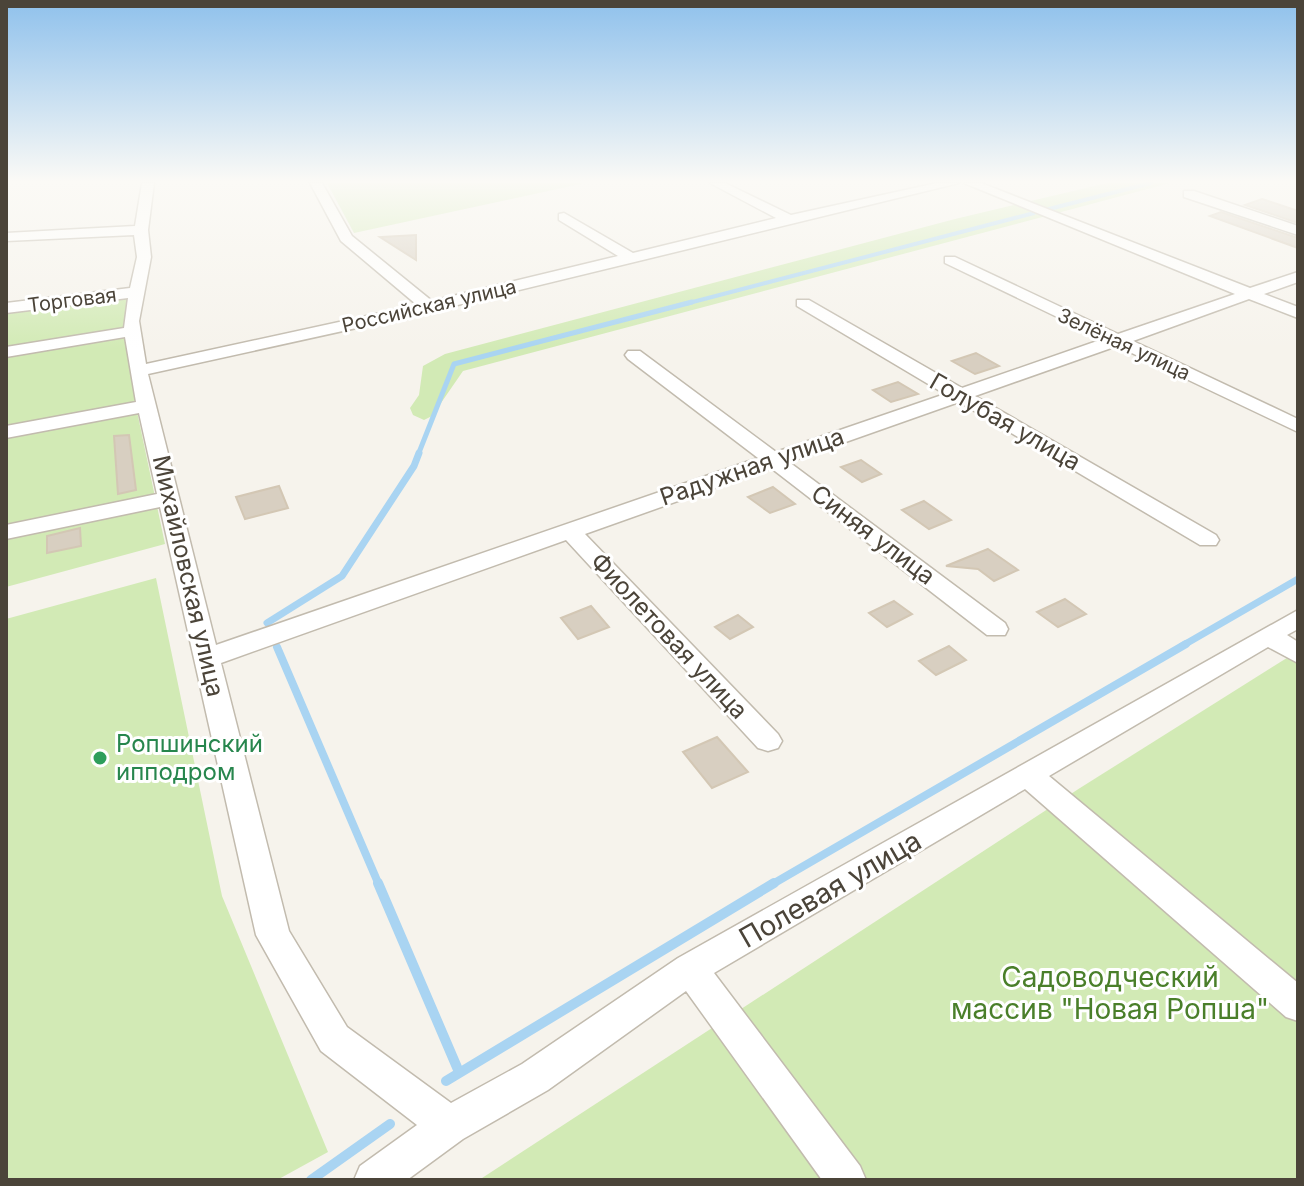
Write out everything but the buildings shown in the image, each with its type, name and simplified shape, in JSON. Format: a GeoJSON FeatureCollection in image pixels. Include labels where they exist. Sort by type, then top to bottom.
{"type":"FeatureCollection","features":[{"type":"Feature","properties":{"kind":"street","name":"Михайловская улица"},"geometry":{"type":"LineString","coordinates":[[142,238],[144,257],[131,321],[138,371],[273,935],[334,1039],[449,1125]]}},
{"type":"Feature","properties":{"kind":"street"},"geometry":{"type":"LineString","coordinates":[[346,238],[429,307]]}},
{"type":"Feature","properties":{"kind":"street"},"geometry":{"type":"LineString","coordinates":[[599,238],[630,257]]}},
{"type":"Feature","properties":{"kind":"street","name":"Российская улица"},"geometry":{"type":"LineString","coordinates":[[138,371],[429,307],[708,238]]}},
{"type":"Feature","properties":{"kind":"street"},"geometry":{"type":"LineString","coordinates":[[1110,238],[1298,313]]}},
{"type":"Feature","properties":{"kind":"street","name":"Зелёная улица"},"geometry":{"type":"LineString","coordinates":[[950,260],[1298,426]]}},
{"type":"Feature","properties":{"kind":"street","name":"Радужная улица"},"geometry":{"type":"LineString","coordinates":[[207,658],[1298,277]]}},
{"type":"Feature","properties":{"kind":"street","name":"Торговая"},"geometry":{"type":"LineString","coordinates":[[6,308],[137,292]]}},
{"type":"Feature","properties":{"kind":"street","name":"Голубая улица"},"geometry":{"type":"LineString","coordinates":[[803,303],[1208,540]]}},
{"type":"Feature","properties":{"kind":"street"},"geometry":{"type":"LineString","coordinates":[[6,352],[133,331]]}},
{"type":"Feature","properties":{"kind":"street","name":"Синяя улица"},"geometry":{"type":"LineString","coordinates":[[634,355],[996,629]]}},
{"type":"Feature","properties":{"kind":"street"},"geometry":{"type":"LineString","coordinates":[[6,432],[147,406]]}},
{"type":"Feature","properties":{"kind":"street"},"geometry":{"type":"LineString","coordinates":[[6,532],[170,498]]}},
{"type":"Feature","properties":{"kind":"street","name":"Фиолетовая улица"},"geometry":{"type":"LineString","coordinates":[[570,531],[768,741]]}},
{"type":"Feature","properties":{"kind":"street","name":"Полевая улица"},"geometry":{"type":"LineString","coordinates":[[374,1180],[449,1125],[535,1077],[690,969],[1298,618]]}},
{"type":"Feature","properties":{"kind":"street"},"geometry":{"type":"LineString","coordinates":[[1269,636],[1298,654]]}},
{"type":"Feature","properties":{"kind":"street"},"geometry":{"type":"LineString","coordinates":[[1028,775],[1298,1005]]}},
{"type":"Feature","properties":{"kind":"street"},"geometry":{"type":"LineString","coordinates":[[690,969],[846,1180]]}},
{"type":"Feature","properties":{"kind":"green space"},"geometry":{"type":"Polygon","coordinates":[[[882,238],[962,238],[463,371],[432,416],[424,420],[413,415],[410,408],[419,395],[423,366],[445,354],[882,238]]]}},
{"type":"Feature","properties":{"kind":"green space"},"geometry":{"type":"Polygon","coordinates":[[[131,295],[124,324],[135,402],[165,544],[6,587],[6,310],[131,295]]]}},
{"type":"Feature","properties":{"kind":"green space","name":"Ропшинский ипподром"},"geometry":{"type":"Polygon","coordinates":[[[156,578],[222,896],[328,1152],[277,1180],[6,1180],[6,619],[156,578]]]}},
{"type":"Feature","properties":{"kind":"green space","name":"Садоводческий массив \"Новая Ропша\""},"geometry":{"type":"Polygon","coordinates":[[[1298,651],[1298,1180],[479,1180],[1080,788],[1298,651]]]}},
{"type":"Feature","properties":{"kind":"waterway"},"geometry":{"type":"LineString","coordinates":[[685,304],[937,238]]}},
{"type":"Feature","properties":{"kind":"waterway"},"geometry":{"type":"LineString","coordinates":[[418,455],[454,364],[692,302]]}},
{"type":"Feature","properties":{"kind":"waterway"},"geometry":{"type":"LineString","coordinates":[[267,623],[342,576],[414,466],[419,453]]}},
{"type":"Feature","properties":{"kind":"waterway"},"geometry":{"type":"LineString","coordinates":[[1182,646],[1298,579]]}},
{"type":"Feature","properties":{"kind":"waterway"},"geometry":{"type":"LineString","coordinates":[[771,885],[1186,644]]}},
{"type":"Feature","properties":{"kind":"waterway"},"geometry":{"type":"LineString","coordinates":[[277,647],[379,885]]}},
{"type":"Feature","properties":{"kind":"waterway"},"geometry":{"type":"LineString","coordinates":[[378,883],[459,1072]]}},
{"type":"Feature","properties":{"kind":"waterway"},"geometry":{"type":"LineString","coordinates":[[446,1081],[774,883]]}},
{"type":"Feature","properties":{"kind":"waterway"},"geometry":{"type":"LineString","coordinates":[[311,1180],[390,1124]]}},
{"type":"Feature","properties":{"kind":"place","name":"Ропшинский ипподром"},"geometry":{"type":"Point","coordinates":[100,758]}}]}
